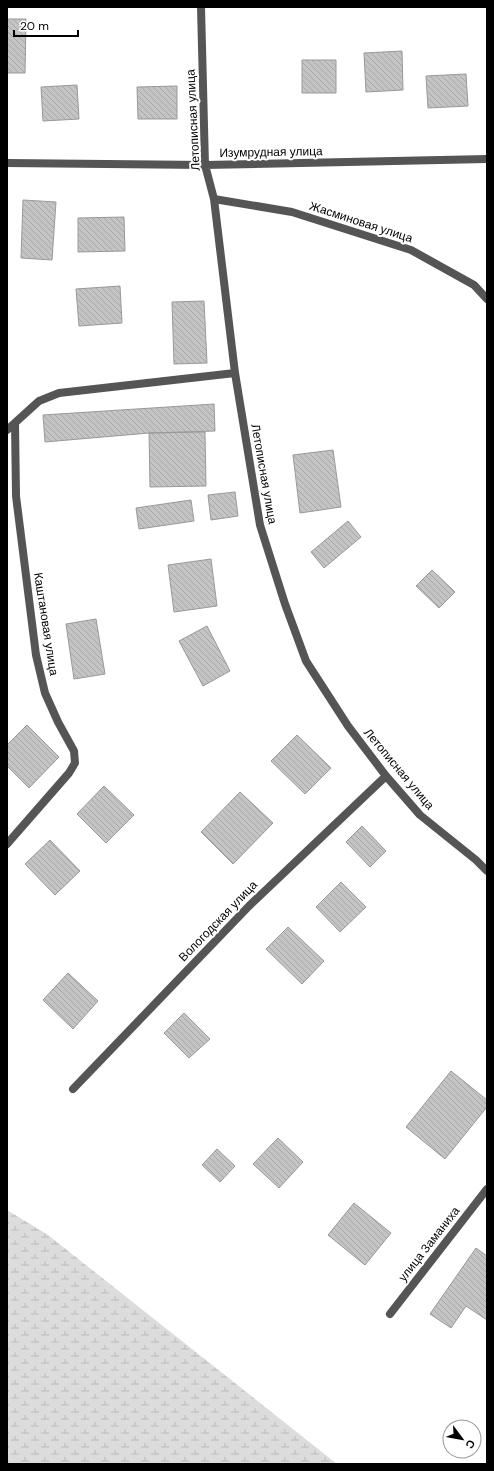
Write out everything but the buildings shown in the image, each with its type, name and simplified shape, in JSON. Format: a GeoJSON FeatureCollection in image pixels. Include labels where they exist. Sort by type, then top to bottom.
{"type":"FeatureCollection","features":[{"type":"Feature","properties":{"kind":"street","name":"Летописная улица"},"geometry":{"type":"LineString","coordinates":[[201,7],[205,165],[214,199],[235,373],[260,526],[284,604],[306,661],[348,726],[386,776],[420,815],[476,860],[487,871]]}},
{"type":"Feature","properties":{"kind":"street","name":"Изумрудная улица"},"geometry":{"type":"LineString","coordinates":[[7,163],[205,165],[487,159]]}},
{"type":"Feature","properties":{"kind":"street","name":"Жасминовая улица"},"geometry":{"type":"LineString","coordinates":[[214,199],[292,212],[411,250],[474,285],[487,299]]}},
{"type":"Feature","properties":{"kind":"street"},"geometry":{"type":"LineString","coordinates":[[7,430],[39,401],[59,393],[235,373]]}},
{"type":"Feature","properties":{"kind":"street","name":"Каштановая улица"},"geometry":{"type":"LineString","coordinates":[[7,844],[69,773],[74,763],[74,751],[58,722],[45,693],[36,655],[16,496],[15,423]]}},
{"type":"Feature","properties":{"kind":"street","name":"Вологодская улица"},"geometry":{"type":"LineString","coordinates":[[73,1089],[249,906],[386,776]]}},
{"type":"Feature","properties":{"kind":"street","name":"улица Заманиха"},"geometry":{"type":"LineString","coordinates":[[390,1314],[487,1189]]}},
{"type":"Feature","properties":{"kind":"green space"},"geometry":{"type":"Polygon","coordinates":[[[7,1210],[48,1235],[337,1464],[7,1464],[7,1210]]]}}]}
